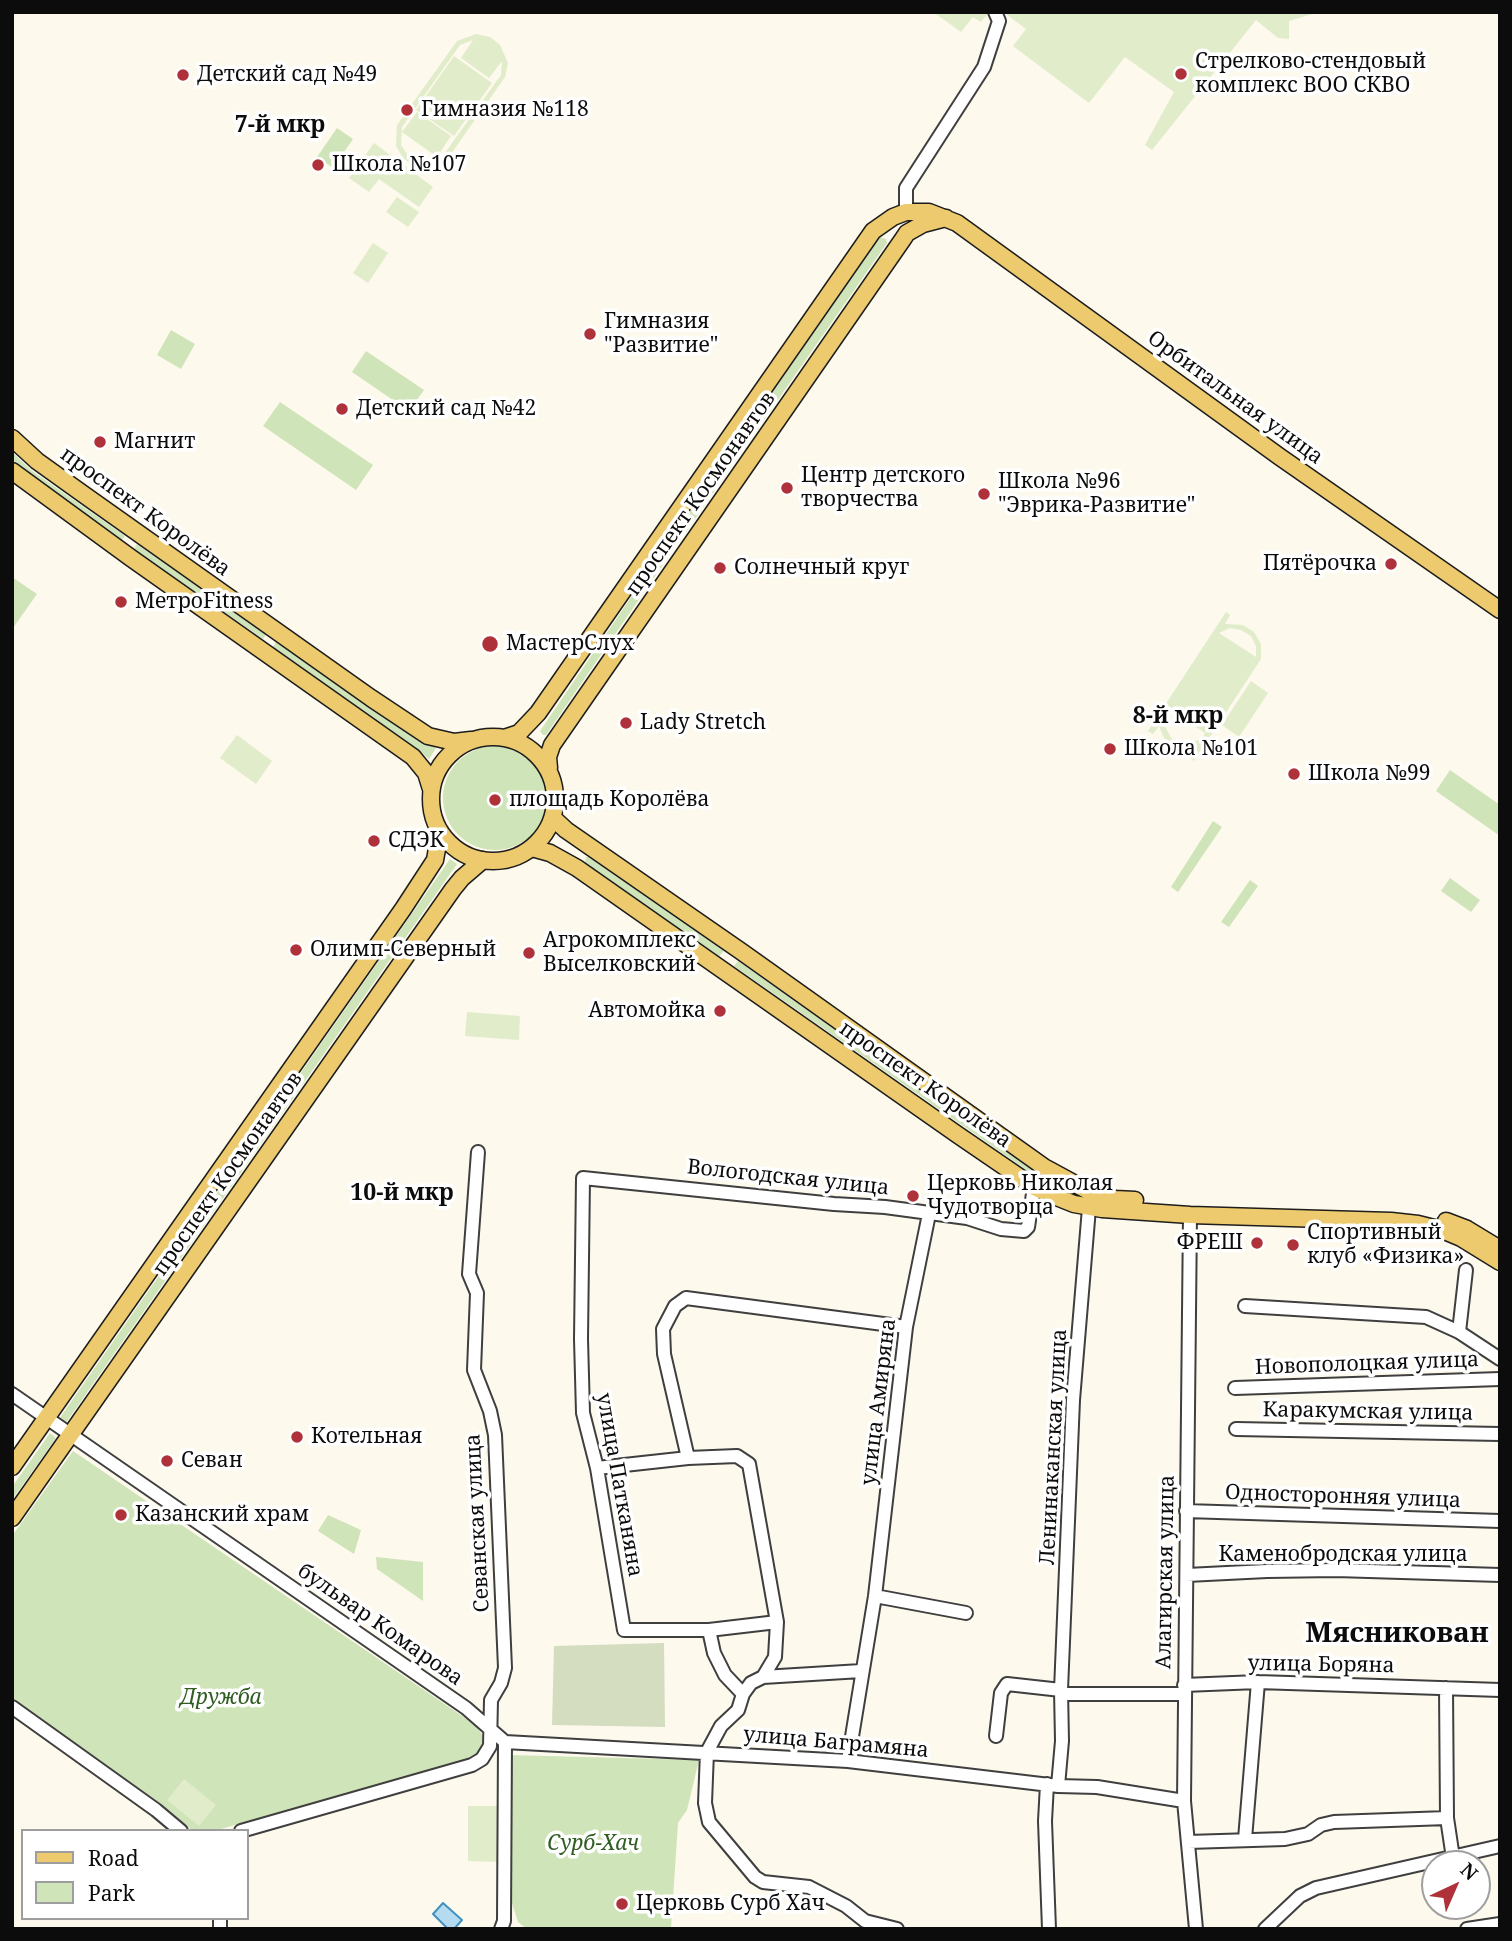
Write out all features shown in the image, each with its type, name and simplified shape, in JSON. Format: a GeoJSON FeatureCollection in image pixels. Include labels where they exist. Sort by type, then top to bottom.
{"type":"FeatureCollection","features":[{"type":"Feature","properties":{"kind":"main road"},"geometry":{"type":"LineString","coordinates":[[906,212],[929,212],[946,218]]}},
{"type":"Feature","properties":{"kind":"main road","name":"проспект Космонавтов"},"geometry":{"type":"LineString","coordinates":[[507,737],[519,733],[529,725],[873,231],[893,217],[906,212]]}},
{"type":"Feature","properties":{"kind":"main road","name":"проспект Космонавтов"},"geometry":{"type":"LineString","coordinates":[[549,768],[548,757],[552,745],[907,233],[923,224],[946,218]]}},
{"type":"Feature","properties":{"kind":"main road","name":"Орбитальная улица"},"geometry":{"type":"LineString","coordinates":[[946,218],[957,223],[1280,457],[1500,610]]}},
{"type":"Feature","properties":{"kind":"main road"},"geometry":{"type":"LineString","coordinates":[[873,231],[889,233],[897,247]]}},
{"type":"Feature","properties":{"kind":"main road","name":"проспект Королёва"},"geometry":{"type":"LineString","coordinates":[[12,438],[37,461],[144,538],[428,736],[453,742],[471,740]]}},
{"type":"Feature","properties":{"kind":"main road"},"geometry":{"type":"LineString","coordinates":[[12,471],[413,757],[426,773],[435,821],[440,832],[460,851],[483,860],[503,861],[520,856],[546,833],[553,818],[556,796],[549,768],[526,745],[507,737],[493,736],[471,740],[452,751],[442,763],[431,789]]}},
{"type":"Feature","properties":{"kind":"main road"},"geometry":{"type":"LineString","coordinates":[[665,530],[689,546]]}},
{"type":"Feature","properties":{"kind":"main road"},"geometry":{"type":"LineString","coordinates":[[131,558],[127,553],[129,543],[135,538],[144,538]]}},
{"type":"Feature","properties":{"kind":"main road"},"geometry":{"type":"LineString","coordinates":[[257,648],[270,644],[274,638],[271,628]]}},
{"type":"Feature","properties":{"kind":"main road","name":"проспект Королёва"},"geometry":{"type":"LineString","coordinates":[[553,818],[566,830],[1044,1167],[1092,1194],[1115,1199],[1191,1204],[1419,1213],[1467,1229],[1500,1249]]}},
{"type":"Feature","properties":{"kind":"main road","name":"проспект Космонавтов"},"geometry":{"type":"LineString","coordinates":[[12,1467],[410,899],[435,860],[440,832]]}},
{"type":"Feature","properties":{"kind":"main road","name":"проспект Королёва"},"geometry":{"type":"LineString","coordinates":[[532,848],[550,853],[577,868],[1034,1186],[1089,1208],[1418,1224],[1449,1233],[1500,1262]]}},
{"type":"Feature","properties":{"kind":"main road","name":"проспект Космонавтов"},"geometry":{"type":"LineString","coordinates":[[12,1518],[453,889],[483,860]]}},
{"type":"Feature","properties":{"kind":"main road"},"geometry":{"type":"LineString","coordinates":[[728,973],[728,961],[742,952]]}},
{"type":"Feature","properties":{"kind":"main road"},"geometry":{"type":"LineString","coordinates":[[1034,1186],[1043,1178],[1044,1167]]}},
{"type":"Feature","properties":{"kind":"street"},"geometry":{"type":"LineString","coordinates":[[906,212],[906,188],[984,67],[997,17]]}},
{"type":"Feature","properties":{"kind":"street","name":"Севанская улица"},"geometry":{"type":"LineString","coordinates":[[478,1152],[468,1274],[477,1293],[474,1370],[490,1411],[495,1435],[505,1668],[491,1700],[489,1727]]}},
{"type":"Feature","properties":{"kind":"street","name":"Вологодская улица"},"geometry":{"type":"LineString","coordinates":[[583,1178],[885,1207],[967,1218],[1001,1229],[1024,1231],[1028,1227],[1034,1186]]}},
{"type":"Feature","properties":{"kind":"street","name":"улица Патканяна"},"geometry":{"type":"LineString","coordinates":[[583,1178],[583,1413],[597,1468],[624,1630],[709,1630]]}},
{"type":"Feature","properties":{"kind":"street","name":"Ленинаканская улица"},"geometry":{"type":"LineString","coordinates":[[1049,1929],[1045,1821],[1062,1741],[1061,1692],[1073,1400],[1089,1208]]}},
{"type":"Feature","properties":{"kind":"street","name":"улица Амиряна"},"geometry":{"type":"LineString","coordinates":[[848,1761],[875,1596],[906,1327],[929,1214]]}},
{"type":"Feature","properties":{"kind":"street","name":"Алагирская улица"},"geometry":{"type":"LineString","coordinates":[[1190,1215],[1184,1801],[1196,1929]]}},
{"type":"Feature","properties":{"kind":"street"},"geometry":{"type":"LineString","coordinates":[[1459,1332],[1466,1270]]}},
{"type":"Feature","properties":{"kind":"street"},"geometry":{"type":"LineString","coordinates":[[688,1458],[664,1354],[663,1329],[675,1306],[686,1298],[906,1327]]}},
{"type":"Feature","properties":{"kind":"street","name":"Новополоцкая улица"},"geometry":{"type":"LineString","coordinates":[[1245,1306],[1426,1317],[1459,1332],[1500,1359]]}},
{"type":"Feature","properties":{"kind":"street","name":"Новополоцкая улица"},"geometry":{"type":"LineString","coordinates":[[1235,1388],[1500,1379]]}},
{"type":"Feature","properties":{"kind":"street","name":"бульвар Комарова"},"geometry":{"type":"LineString","coordinates":[[12,1394],[466,1708],[489,1727]]}},
{"type":"Feature","properties":{"kind":"street","name":"Каракумская улица"},"geometry":{"type":"LineString","coordinates":[[1236,1429],[1500,1434]]}},
{"type":"Feature","properties":{"kind":"street"},"geometry":{"type":"LineString","coordinates":[[597,1468],[688,1458],[737,1456],[749,1464],[777,1622],[775,1657],[763,1677]]}},
{"type":"Feature","properties":{"kind":"street","name":"Односторонняя улица"},"geometry":{"type":"LineString","coordinates":[[1186,1511],[1500,1521]]}},
{"type":"Feature","properties":{"kind":"street","name":"Каменобродская улица"},"geometry":{"type":"LineString","coordinates":[[1187,1575],[1308,1570],[1500,1575]]}},
{"type":"Feature","properties":{"kind":"street"},"geometry":{"type":"LineString","coordinates":[[875,1596],[966,1613]]}},
{"type":"Feature","properties":{"kind":"street"},"geometry":{"type":"LineString","coordinates":[[743,1694],[725,1675],[714,1653],[709,1630],[777,1622]]}},
{"type":"Feature","properties":{"kind":"street"},"geometry":{"type":"LineString","coordinates":[[861,1671],[763,1677],[751,1683],[743,1694],[738,1710],[721,1726],[707,1752],[705,1802],[709,1822],[736,1852],[748,1871],[763,1882],[809,1887],[846,1906],[865,1921],[897,1929]]}},
{"type":"Feature","properties":{"kind":"street"},"geometry":{"type":"LineString","coordinates":[[1245,1839],[1258,1682]]}},
{"type":"Feature","properties":{"kind":"street","name":"улица Боряна"},"geometry":{"type":"LineString","coordinates":[[1061,1692],[1184,1689],[1258,1682],[1500,1690]]}},
{"type":"Feature","properties":{"kind":"street"},"geometry":{"type":"LineString","coordinates":[[996,1736],[1001,1693],[1007,1684],[1061,1692]]}},
{"type":"Feature","properties":{"kind":"street"},"geometry":{"type":"LineString","coordinates":[[1446,1688],[1447,1818],[1452,1850]]}},
{"type":"Feature","properties":{"kind":"street"},"geometry":{"type":"LineString","coordinates":[[12,1707],[179,1829]]}},
{"type":"Feature","properties":{"kind":"street"},"geometry":{"type":"LineString","coordinates":[[489,1727],[505,1742],[504,1926]]}},
{"type":"Feature","properties":{"kind":"street"},"geometry":{"type":"LineString","coordinates":[[248,1829],[472,1765],[482,1759],[490,1746],[489,1727]]}},
{"type":"Feature","properties":{"kind":"street","name":"улица Баграмяна"},"geometry":{"type":"LineString","coordinates":[[505,1742],[848,1761],[1052,1785],[1097,1787],[1184,1801]]}},
{"type":"Feature","properties":{"kind":"street"},"geometry":{"type":"LineString","coordinates":[[1188,1842],[1285,1839],[1308,1834],[1321,1825],[1334,1822],[1447,1818]]}},
{"type":"Feature","properties":{"kind":"street"},"geometry":{"type":"LineString","coordinates":[[1270,1926],[1300,1896],[1316,1888],[1421,1865]]}},
{"type":"Feature","properties":{"kind":"street"},"geometry":{"type":"LineString","coordinates":[[1467,1929],[1500,1924]]}},
{"type":"Feature","properties":{"kind":"green space"},"geometry":{"type":"Polygon","coordinates":[[[933,12],[989,12],[981,22],[973,17],[961,32],[933,12]]]}},
{"type":"Feature","properties":{"kind":"green space","name":"Стрелково-стендовый комплекс ВОО СКВО"},"geometry":{"type":"Polygon","coordinates":[[[1003,12],[1319,12],[1289,21],[1289,39],[1278,38],[1256,20],[1152,150],[1145,145],[1174,92],[1125,57],[1089,103],[1013,46],[1026,29],[1003,12]]]}},
{"type":"Feature","properties":{"kind":"green space"},"geometry":{"type":"Polygon","coordinates":[[[476,34],[490,37],[500,45],[508,63],[505,77],[446,161],[433,167],[414,166],[403,158],[396,146],[397,125],[457,41],[476,34]],[[473,40],[460,45],[402,127],[401,145],[416,161],[432,162],[442,157],[501,75],[502,61],[489,78],[461,58],[473,40]]]}},
{"type":"Feature","properties":{"kind":"green space"},"geometry":{"type":"Polygon","coordinates":[[[454,56],[492,83],[454,136],[416,110],[454,56]]]}},
{"type":"Feature","properties":{"kind":"green space"},"geometry":{"type":"Polygon","coordinates":[[[417,112],[451,136],[437,157],[402,132],[417,112]]]}},
{"type":"Feature","properties":{"kind":"green space"},"geometry":{"type":"Polygon","coordinates":[[[337,128],[353,139],[333,168],[317,157],[337,128]]]}},
{"type":"Feature","properties":{"kind":"green space"},"geometry":{"type":"Polygon","coordinates":[[[374,143],[433,187],[419,207],[379,179],[369,192],[349,178],[374,143]]]}},
{"type":"Feature","properties":{"kind":"green space"},"geometry":{"type":"Polygon","coordinates":[[[397,197],[419,212],[408,227],[386,212],[397,197]]]}},
{"type":"Feature","properties":{"kind":"green space"},"geometry":{"type":"Polygon","coordinates":[[[880,237],[886,239],[887,243],[686,532],[681,532],[679,527],[880,237]]]}},
{"type":"Feature","properties":{"kind":"green space"},"geometry":{"type":"Polygon","coordinates":[[[373,243],[388,253],[368,283],[353,273],[373,243]]]}},
{"type":"Feature","properties":{"kind":"green space"},"geometry":{"type":"Polygon","coordinates":[[[171,330],[195,344],[181,369],[157,355],[171,330]]]}},
{"type":"Feature","properties":{"kind":"green space"},"geometry":{"type":"Polygon","coordinates":[[[366,351],[424,390],[409,411],[352,372],[366,351]]]}},
{"type":"Feature","properties":{"kind":"green space"},"geometry":{"type":"Polygon","coordinates":[[[280,402],[373,465],[356,490],[263,426],[280,402]]]}},
{"type":"Feature","properties":{"kind":"green space"},"geometry":{"type":"Polygon","coordinates":[[[12,452],[31,470],[125,536],[122,540],[28,474],[12,459],[12,452]]]}},
{"type":"Feature","properties":{"kind":"green space"},"geometry":{"type":"Polygon","coordinates":[[[668,543],[673,543],[675,547],[546,735],[543,735],[540,731],[668,543]]]}},
{"type":"Feature","properties":{"kind":"green space"},"geometry":{"type":"Polygon","coordinates":[[[137,544],[267,633],[263,639],[134,549],[137,544]]]}},
{"type":"Feature","properties":{"kind":"green space"},"geometry":{"type":"Polygon","coordinates":[[[12,577],[37,594],[13,628],[12,628],[12,577]]]}},
{"type":"Feature","properties":{"kind":"green space"},"geometry":{"type":"Polygon","coordinates":[[[1226,612],[1230,615],[1225,624],[1243,625],[1254,632],[1261,644],[1261,659],[1194,761],[1190,758],[1195,749],[1187,750],[1174,746],[1164,738],[1159,726],[1153,734],[1148,731],[1226,612]],[[1230,628],[1219,633],[1256,657],[1256,646],[1251,636],[1230,628]],[[1169,709],[1165,714],[1164,725],[1172,739],[1187,744],[1202,739],[1205,733],[1169,709]]]}},
{"type":"Feature","properties":{"kind":"green space"},"geometry":{"type":"Polygon","coordinates":[[[277,640],[436,748],[429,759],[273,647],[277,640]]]}},
{"type":"Feature","properties":{"kind":"green space"},"geometry":{"type":"Polygon","coordinates":[[[1251,681],[1268,693],[1239,737],[1222,725],[1251,681]]]}},
{"type":"Feature","properties":{"kind":"green space"},"geometry":{"type":"Polygon","coordinates":[[[237,735],[272,761],[256,784],[220,758],[237,735]]]}},
{"type":"Feature","properties":{"kind":"green space"},"geometry":{"type":"Polygon","coordinates":[[[495,746],[515,750],[538,769],[543,778],[547,798],[543,818],[524,841],[515,846],[495,850],[475,846],[452,827],[447,818],[443,798],[447,778],[466,755],[475,750],[495,746]]]}},
{"type":"Feature","properties":{"kind":"green space"},"geometry":{"type":"Polygon","coordinates":[[[1450,770],[1500,805],[1500,836],[1436,791],[1450,770]]]}},
{"type":"Feature","properties":{"kind":"green space"},"geometry":{"type":"Polygon","coordinates":[[[1213,821],[1222,827],[1178,892],[1171,887],[1213,821]]]}},
{"type":"Feature","properties":{"kind":"green space"},"geometry":{"type":"Polygon","coordinates":[[[586,857],[724,950],[723,952],[719,956],[585,863],[586,857]]]}},
{"type":"Feature","properties":{"kind":"green space"},"geometry":{"type":"Polygon","coordinates":[[[450,859],[457,864],[65,1424],[59,1419],[450,859]]]}},
{"type":"Feature","properties":{"kind":"green space"},"geometry":{"type":"Polygon","coordinates":[[[1450,878],[1480,900],[1471,912],[1441,891],[1450,878]]]}},
{"type":"Feature","properties":{"kind":"green space"},"geometry":{"type":"Polygon","coordinates":[[[1250,880],[1258,886],[1229,927],[1221,922],[1250,880]]]}},
{"type":"Feature","properties":{"kind":"green space"},"geometry":{"type":"Polygon","coordinates":[[[738,961],[1037,1172],[1035,1176],[734,966],[738,961]]]}},
{"type":"Feature","properties":{"kind":"green space"},"geometry":{"type":"Polygon","coordinates":[[[467,1012],[520,1016],[519,1040],[465,1036],[467,1012]]]}},
{"type":"Feature","properties":{"kind":"green space"},"geometry":{"type":"Polygon","coordinates":[[[50,1433],[56,1438],[12,1500],[12,1487],[50,1433]]]}},
{"type":"Feature","properties":{"kind":"green space","name":"Дружба"},"geometry":{"type":"Polygon","coordinates":[[[73,1451],[474,1724],[484,1737],[481,1753],[221,1829],[191,1829],[159,1802],[12,1699],[12,1536],[73,1451]]]}},
{"type":"Feature","properties":{"kind":"green space"},"geometry":{"type":"Polygon","coordinates":[[[328,1515],[361,1530],[354,1554],[318,1531],[328,1515]]]}},
{"type":"Feature","properties":{"kind":"green space"},"geometry":{"type":"Polygon","coordinates":[[[376,1557],[423,1562],[423,1601],[377,1569],[376,1557]]]}},
{"type":"Feature","properties":{"kind":"green space"},"geometry":{"type":"Polygon","coordinates":[[[664,1643],[665,1727],[552,1725],[554,1646],[664,1643]]]}},
{"type":"Feature","properties":{"kind":"green space","name":"Сурб-Хач"},"geometry":{"type":"Polygon","coordinates":[[[509,1755],[699,1760],[687,1810],[678,1823],[671,1929],[527,1929],[518,1922],[509,1894],[509,1755]]]}},
{"type":"Feature","properties":{"kind":"green space"},"geometry":{"type":"Polygon","coordinates":[[[184,1779],[216,1805],[199,1826],[167,1800],[184,1779]]]}},
{"type":"Feature","properties":{"kind":"green space"},"geometry":{"type":"Polygon","coordinates":[[[468,1806],[499,1806],[499,1862],[468,1861],[468,1806]]]}},
{"type":"Feature","properties":{"kind":"water"},"geometry":{"type":"Polygon","coordinates":[[[443,1903],[462,1920],[454,1929],[448,1929],[433,1914],[443,1903]]]}},
{"type":"Feature","properties":{"kind":"place","name":"Стрелково-стендовый комплекс ВОО СКВО"},"geometry":{"type":"Point","coordinates":[1181,74]}},
{"type":"Feature","properties":{"kind":"place","name":"Детский сад №49"},"geometry":{"type":"Point","coordinates":[183,75]}},
{"type":"Feature","properties":{"kind":"place","name":"Гимназия №118"},"geometry":{"type":"Point","coordinates":[407,110]}},
{"type":"Feature","properties":{"kind":"place","name":"Школа №107"},"geometry":{"type":"Point","coordinates":[318,165]}},
{"type":"Feature","properties":{"kind":"place","name":"Гимназия \"Развитие\""},"geometry":{"type":"Point","coordinates":[590,334]}},
{"type":"Feature","properties":{"kind":"place","name":"Детский сад №42"},"geometry":{"type":"Point","coordinates":[342,409]}},
{"type":"Feature","properties":{"kind":"place","name":"Магнит"},"geometry":{"type":"Point","coordinates":[100,442]}},
{"type":"Feature","properties":{"kind":"place","name":"Центр детского творчества"},"geometry":{"type":"Point","coordinates":[787,488]}},
{"type":"Feature","properties":{"kind":"place","name":"Школа №96 \"Эврика-Развитие\""},"geometry":{"type":"Point","coordinates":[984,494]}},
{"type":"Feature","properties":{"kind":"place","name":"Пятёрочка"},"geometry":{"type":"Point","coordinates":[1391,564]}},
{"type":"Feature","properties":{"kind":"place","name":"Солнечный круг"},"geometry":{"type":"Point","coordinates":[720,568]}},
{"type":"Feature","properties":{"kind":"place","name":"МетроFitness"},"geometry":{"type":"Point","coordinates":[121,602]}},
{"type":"Feature","properties":{"kind":"place","name":"МастерСлух"},"geometry":{"type":"Point","coordinates":[490,644]}},
{"type":"Feature","properties":{"kind":"place","name":"Lady Stretch"},"geometry":{"type":"Point","coordinates":[626,723]}},
{"type":"Feature","properties":{"kind":"place","name":"Школа №101"},"geometry":{"type":"Point","coordinates":[1110,749]}},
{"type":"Feature","properties":{"kind":"place","name":"Школа №99"},"geometry":{"type":"Point","coordinates":[1294,774]}},
{"type":"Feature","properties":{"kind":"place","name":"площадь Королёва"},"geometry":{"type":"Point","coordinates":[495,800]}},
{"type":"Feature","properties":{"kind":"place","name":"СДЭК"},"geometry":{"type":"Point","coordinates":[374,841]}},
{"type":"Feature","properties":{"kind":"place","name":"Олимп-Северный"},"geometry":{"type":"Point","coordinates":[296,950]}},
{"type":"Feature","properties":{"kind":"place","name":"Агрокомплекс Выселковский"},"geometry":{"type":"Point","coordinates":[529,953]}},
{"type":"Feature","properties":{"kind":"place","name":"Автомойка"},"geometry":{"type":"Point","coordinates":[720,1011]}},
{"type":"Feature","properties":{"kind":"place","name":"Церковь Николая Чудотворца"},"geometry":{"type":"Point","coordinates":[913,1196]}},
{"type":"Feature","properties":{"kind":"place","name":"ФРЕШ"},"geometry":{"type":"Point","coordinates":[1257,1243]}},
{"type":"Feature","properties":{"kind":"place","name":"Спортивный клуб «Физика»"},"geometry":{"type":"Point","coordinates":[1293,1245]}},
{"type":"Feature","properties":{"kind":"place","name":"Котельная"},"geometry":{"type":"Point","coordinates":[297,1437]}},
{"type":"Feature","properties":{"kind":"place","name":"Севан"},"geometry":{"type":"Point","coordinates":[167,1461]}},
{"type":"Feature","properties":{"kind":"place","name":"Казанский храм"},"geometry":{"type":"Point","coordinates":[121,1515]}},
{"type":"Feature","properties":{"kind":"place","name":"Церковь Сурб Хач"},"geometry":{"type":"Point","coordinates":[622,1904]}},
{"type":"Feature","properties":{"kind":"district","name":"7-й мкр"},"geometry":{"type":"Point","coordinates":[280,125]}},
{"type":"Feature","properties":{"kind":"district","name":"8-й мкр"},"geometry":{"type":"Point","coordinates":[1178,716]}},
{"type":"Feature","properties":{"kind":"district","name":"10-й мкр"},"geometry":{"type":"Point","coordinates":[402,1193]}},
{"type":"Feature","properties":{"kind":"district","name":"Мясникован"},"geometry":{"type":"Point","coordinates":[1397,1634]}}]}
